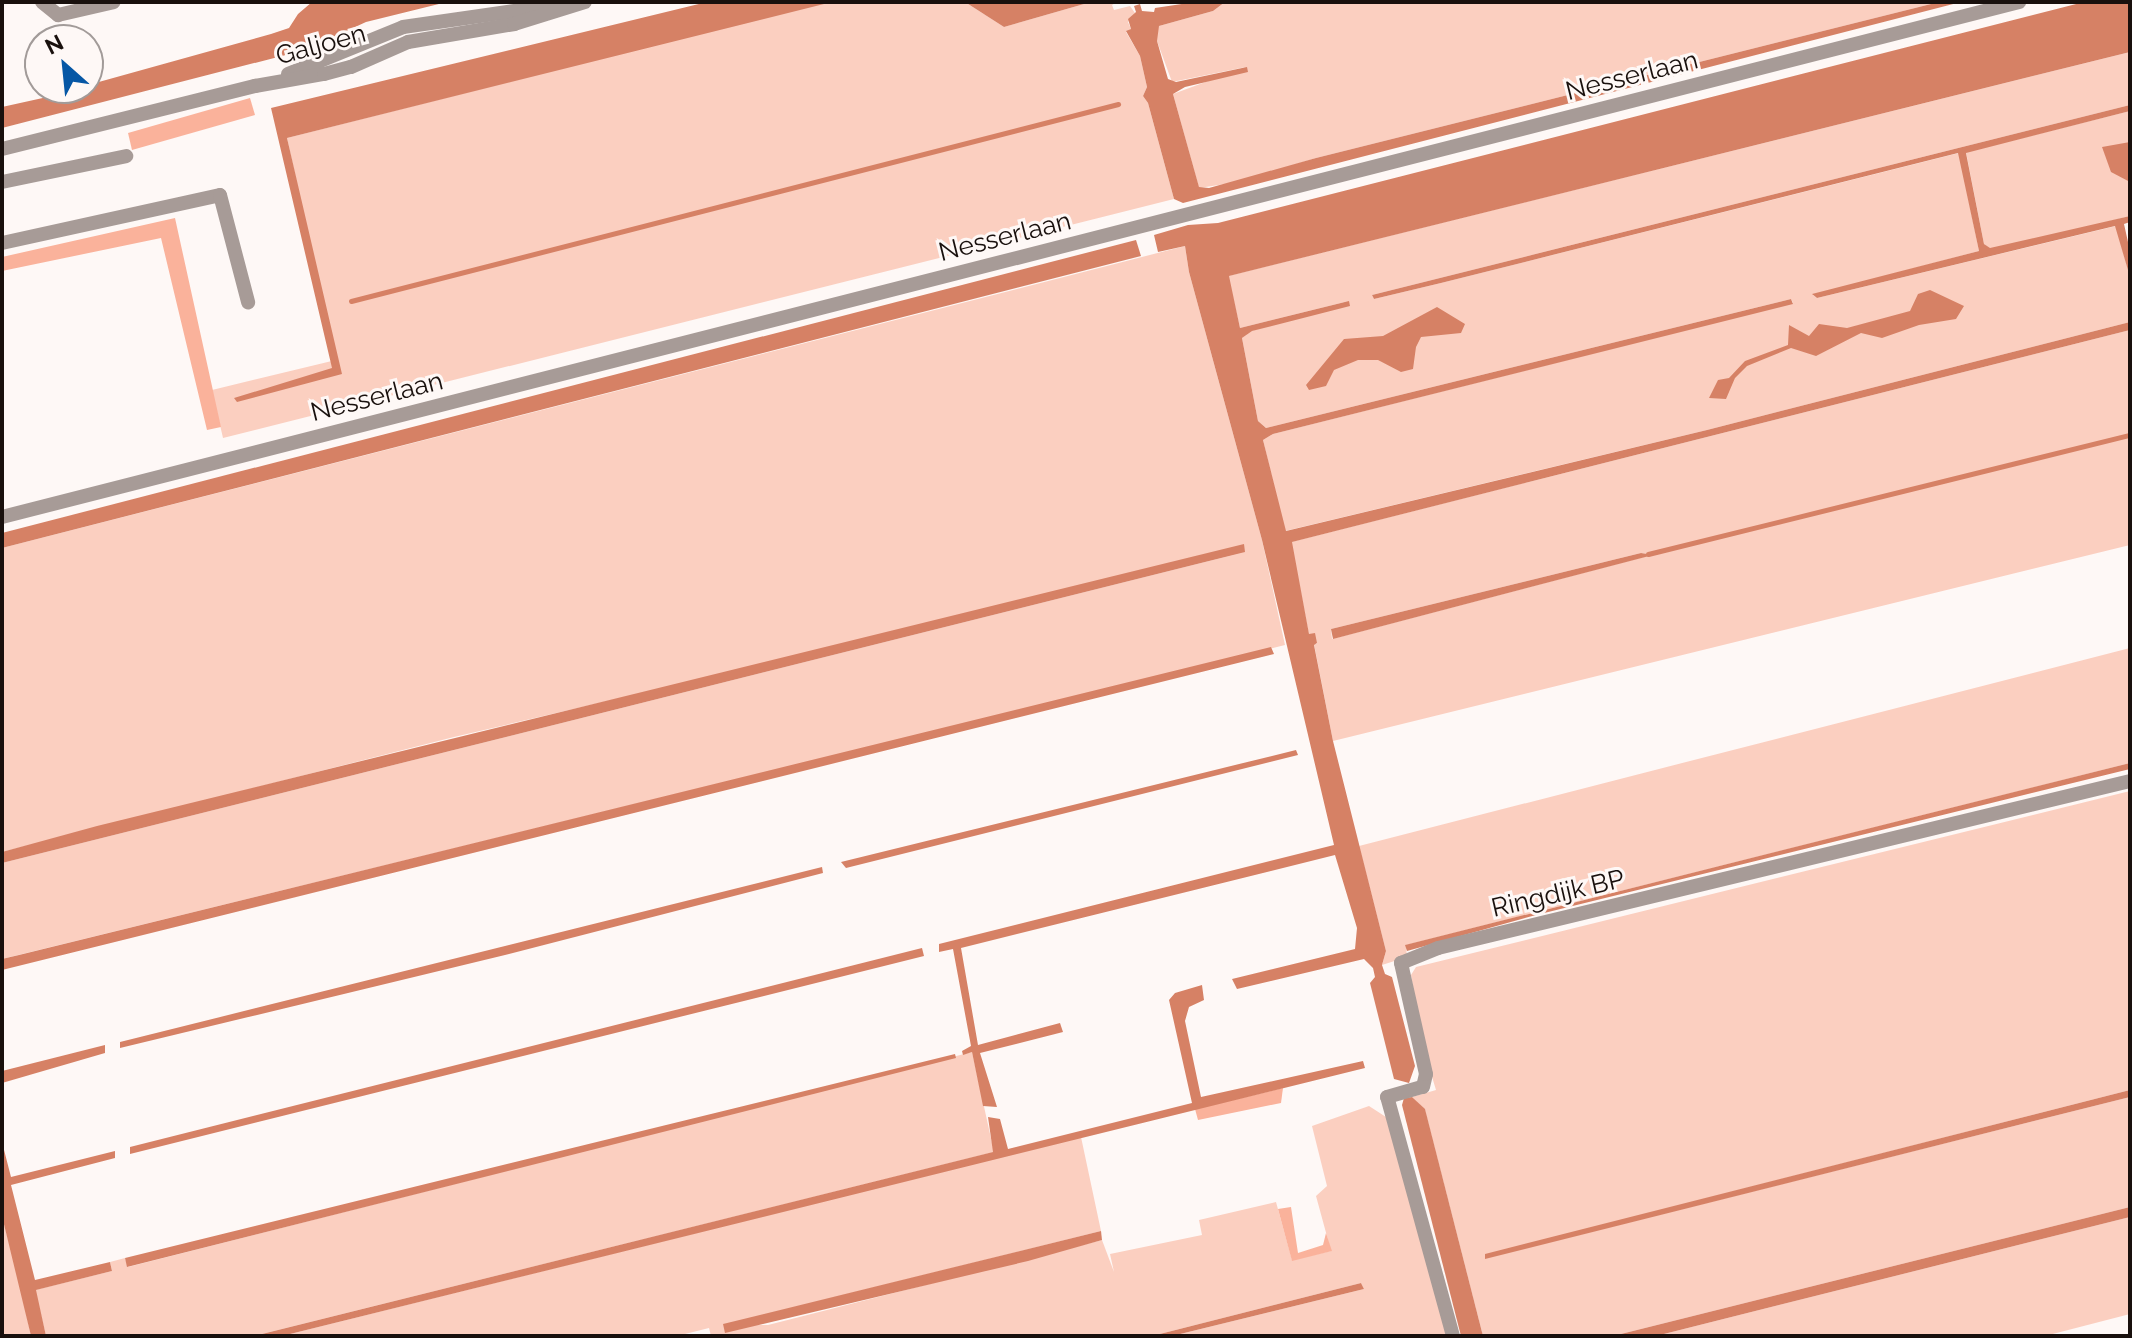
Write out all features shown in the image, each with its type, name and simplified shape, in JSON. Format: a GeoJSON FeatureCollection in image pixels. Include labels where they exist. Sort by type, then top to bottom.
{"type":"FeatureCollection","features":[{"type":"Feature","properties":{"kind":"street"},"geometry":{"type":"LineString","coordinates":[[42,2],[58,15],[114,2]]}},
{"type":"Feature","properties":{"kind":"street","name":"Galjoen"},"geometry":{"type":"LineString","coordinates":[[255,86],[403,27],[577,2]]}},
{"type":"Feature","properties":{"kind":"street","name":"Galjoen"},"geometry":{"type":"LineString","coordinates":[[2,149],[255,86],[324,74],[351,67],[408,42],[514,24],[585,2]]}},
{"type":"Feature","properties":{"kind":"street","name":"Nesserlaan"},"geometry":{"type":"LineString","coordinates":[[2,517],[2019,2]]}},
{"type":"Feature","properties":{"kind":"street"},"geometry":{"type":"LineString","coordinates":[[2,182],[126,156]]}},
{"type":"Feature","properties":{"kind":"street"},"geometry":{"type":"LineString","coordinates":[[2,243],[220,195],[248,302]]}},
{"type":"Feature","properties":{"kind":"street","name":"Ringdijk BP"},"geometry":{"type":"LineString","coordinates":[[1453,1336],[1387,1097],[1423,1087],[1426,1074],[1401,963],[1438,948],[2130,781]]}},
{"type":"Feature","properties":{"kind":"shaded area"},"geometry":{"type":"Polygon","coordinates":[[[312,2],[447,2],[366,22],[305,50],[104,102],[104,81],[289,28],[298,14],[312,2]]]}},
{"type":"Feature","properties":{"kind":"shaded area"},"geometry":{"type":"Polygon","coordinates":[[[707,2],[832,2],[287,138],[342,374],[237,402],[234,398],[332,368],[271,108],[707,2]]]}},
{"type":"Feature","properties":{"kind":"shaded area"},"geometry":{"type":"Polygon","coordinates":[[[824,2],[965,2],[1004,27],[1091,2],[1117,2],[1112,5],[1114,10],[1130,6],[1135,13],[1128,22],[1131,29],[1126,32],[1140,56],[1147,87],[1143,96],[1148,103],[1174,199],[223,438],[212,390],[336,360],[287,138],[824,2]]]}},
{"type":"Feature","properties":{"kind":"shaded area"},"geometry":{"type":"Polygon","coordinates":[[[965,2],[1091,2],[1004,27],[965,2]]]}},
{"type":"Feature","properties":{"kind":"shaded area"},"geometry":{"type":"Polygon","coordinates":[[[1195,2],[1225,2],[1213,11],[1159,26],[1157,41],[1168,79],[1176,82],[1247,67],[1248,72],[1185,87],[1173,94],[1199,187],[1209,188],[1316,158],[1939,2],[1961,2],[1183,203],[1174,199],[1148,103],[1143,96],[1147,87],[1140,56],[1126,31],[1131,29],[1128,19],[1136,12],[1134,6],[1140,4],[1142,11],[1154,12],[1155,8],[1195,2]]]}},
{"type":"Feature","properties":{"kind":"shaded area"},"geometry":{"type":"Polygon","coordinates":[[[1225,2],[1939,2],[1316,158],[1238,182],[1199,188],[1173,94],[1246,67],[1172,82],[1157,41],[1157,29],[1213,11],[1225,2]]]}},
{"type":"Feature","properties":{"kind":"shaded area"},"geometry":{"type":"Polygon","coordinates":[[[2084,2],[2130,2],[2130,52],[1229,276],[1240,328],[1349,301],[1350,306],[1252,331],[1242,338],[1258,421],[1266,428],[1791,299],[1793,304],[1273,434],[1263,440],[1286,531],[1707,430],[2130,322],[2130,330],[1292,542],[1309,634],[1315,633],[1317,643],[1314,645],[1333,741],[1386,951],[1382,965],[1385,974],[1392,977],[1415,1066],[1409,1083],[1394,1079],[1370,983],[1375,977],[1373,968],[1364,959],[1237,989],[1232,979],[1355,949],[1357,928],[1335,855],[961,948],[978,1045],[1060,1023],[1063,1032],[980,1053],[997,1107],[983,1106],[972,1052],[963,1055],[962,1051],[971,1046],[953,949],[939,952],[939,944],[1334,845],[1262,540],[1189,272],[1185,246],[1158,252],[1154,235],[1188,225],[1218,223],[2084,2]]]}},
{"type":"Feature","properties":{"kind":"shaded area"},"geometry":{"type":"Polygon","coordinates":[[[2130,52],[2130,105],[1372,295],[1374,299],[1441,283],[1959,153],[1979,251],[1813,295],[1817,298],[2116,226],[2130,277],[2130,322],[1707,430],[1285,531],[1263,440],[1273,434],[1793,303],[1791,299],[1266,428],[1258,421],[1242,338],[1251,331],[1349,301],[1240,328],[1228,276],[2130,52]]]}},
{"type":"Feature","properties":{"kind":"shaded area"},"geometry":{"type":"Polygon","coordinates":[[[250,98],[255,115],[132,150],[128,133],[250,98]]]}},
{"type":"Feature","properties":{"kind":"shaded area"},"geometry":{"type":"Polygon","coordinates":[[[24,102],[95,104],[2,128],[2,107],[24,102]]]}},
{"type":"Feature","properties":{"kind":"shaded area"},"geometry":{"type":"Polygon","coordinates":[[[2130,105],[2130,111],[1966,153],[1984,244],[1990,248],[2130,216],[2130,222],[2124,224],[2130,251],[2130,277],[2115,226],[1817,298],[1812,294],[1979,251],[1958,153],[1441,283],[1374,299],[1372,295],[2130,105]]]}},
{"type":"Feature","properties":{"kind":"shaded area"},"geometry":{"type":"Polygon","coordinates":[[[2130,111],[2130,216],[2015,245],[1990,249],[1984,244],[1966,152],[2130,111]]]}},
{"type":"Feature","properties":{"kind":"shaded area"},"geometry":{"type":"Polygon","coordinates":[[[2130,142],[2130,182],[2111,172],[2102,147],[2130,142]]]}},
{"type":"Feature","properties":{"kind":"shaded area"},"geometry":{"type":"Polygon","coordinates":[[[175,218],[221,427],[207,430],[161,238],[2,271],[2,257],[175,218]]]}},
{"type":"Feature","properties":{"kind":"shaded area"},"geometry":{"type":"Polygon","coordinates":[[[1136,240],[1141,256],[2,548],[2,533],[1136,240]]]}},
{"type":"Feature","properties":{"kind":"shaded area"},"geometry":{"type":"Polygon","coordinates":[[[1185,246],[1189,272],[1262,540],[1285,645],[2,959],[2,863],[1245,552],[454,737],[2,852],[2,548],[1185,246]]]}},
{"type":"Feature","properties":{"kind":"shaded area"},"geometry":{"type":"Polygon","coordinates":[[[1930,290],[1964,306],[1956,319],[1919,325],[1882,338],[1861,333],[1816,356],[1791,348],[1747,366],[1735,378],[1726,399],[1709,398],[1718,380],[1729,378],[1745,361],[1788,345],[1789,325],[1809,336],[1819,324],[1847,328],[1910,311],[1918,294],[1930,290]]]}},
{"type":"Feature","properties":{"kind":"shaded area"},"geometry":{"type":"Polygon","coordinates":[[[1437,307],[1465,324],[1461,333],[1421,337],[1416,347],[1413,369],[1401,372],[1378,360],[1358,360],[1334,370],[1326,386],[1309,390],[1306,385],[1344,339],[1383,336],[1437,307]]]}},
{"type":"Feature","properties":{"kind":"shaded area"},"geometry":{"type":"Polygon","coordinates":[[[2130,330],[2130,545],[1333,741],[1314,644],[1317,644],[1309,635],[1291,542],[2130,330]],[[1641,553],[1331,629],[1332,639],[1651,555],[1641,553]]]}},
{"type":"Feature","properties":{"kind":"shaded area"},"geometry":{"type":"Polygon","coordinates":[[[1244,544],[1245,552],[2,863],[2,852],[97,826],[1244,544]]]}},
{"type":"Feature","properties":{"kind":"shaded area"},"geometry":{"type":"Polygon","coordinates":[[[1641,553],[1653,555],[1333,639],[1331,629],[1641,553]]]}},
{"type":"Feature","properties":{"kind":"shaded area"},"geometry":{"type":"Polygon","coordinates":[[[1271,647],[1274,654],[2,970],[2,959],[1271,647]]]}},
{"type":"Feature","properties":{"kind":"shaded area"},"geometry":{"type":"Polygon","coordinates":[[[2130,648],[2130,763],[1406,945],[1407,957],[1382,965],[1386,951],[1359,846],[2130,648]]]}},
{"type":"Feature","properties":{"kind":"shaded area"},"geometry":{"type":"Polygon","coordinates":[[[1296,750],[1298,755],[846,868],[841,862],[1296,750]]]}},
{"type":"Feature","properties":{"kind":"shaded area"},"geometry":{"type":"Polygon","coordinates":[[[2130,763],[2130,769],[1536,915],[1407,951],[1405,945],[2130,763]]]}},
{"type":"Feature","properties":{"kind":"shaded area"},"geometry":{"type":"Polygon","coordinates":[[[2130,791],[2130,1090],[1485,1255],[1486,1258],[2130,1097],[2130,1207],[1613,1336],[1483,1336],[1425,1110],[1412,1097],[1436,1090],[1423,1047],[1411,975],[1416,967],[2130,791]]]}},
{"type":"Feature","properties":{"kind":"shaded area"},"geometry":{"type":"Polygon","coordinates":[[[822,867],[823,873],[505,955],[120,1048],[120,1042],[822,867]]]}},
{"type":"Feature","properties":{"kind":"shaded area"},"geometry":{"type":"Polygon","coordinates":[[[922,948],[924,956],[130,1154],[130,1147],[922,948]]]}},
{"type":"Feature","properties":{"kind":"shaded area"},"geometry":{"type":"Polygon","coordinates":[[[1202,985],[1204,1000],[1189,1007],[1185,1021],[1201,1097],[1363,1061],[1365,1068],[282,1336],[254,1336],[993,1152],[988,1117],[1000,1119],[1008,1149],[1192,1103],[1169,1000],[1175,993],[1202,985]]]}},
{"type":"Feature","properties":{"kind":"shaded area"},"geometry":{"type":"Polygon","coordinates":[[[105,1045],[105,1053],[2,1083],[2,1071],[105,1045]]]}},
{"type":"Feature","properties":{"kind":"shaded area"},"geometry":{"type":"Polygon","coordinates":[[[972,1052],[994,1152],[254,1336],[46,1336],[35,1290],[112,1271],[110,1262],[125,1258],[128,1267],[972,1052]]]}},
{"type":"Feature","properties":{"kind":"shaded area"},"geometry":{"type":"Polygon","coordinates":[[[955,1054],[956,1058],[127,1267],[125,1258],[955,1054]]]}},
{"type":"Feature","properties":{"kind":"shaded area"},"geometry":{"type":"Polygon","coordinates":[[[1283,1088],[1281,1103],[1198,1120],[1195,1109],[1283,1088]]]}},
{"type":"Feature","properties":{"kind":"shaded area"},"geometry":{"type":"Polygon","coordinates":[[[2130,1090],[2130,1097],[1485,1259],[1485,1254],[2130,1090]]]}},
{"type":"Feature","properties":{"kind":"shaded area"},"geometry":{"type":"Polygon","coordinates":[[[1412,1097],[1425,1109],[1483,1336],[1461,1336],[1402,1105],[1404,1098],[1412,1097]]]}},
{"type":"Feature","properties":{"kind":"shaded area"},"geometry":{"type":"Polygon","coordinates":[[[1369,1106],[1386,1117],[1448,1336],[1172,1336],[1364,1289],[1361,1283],[1152,1336],[711,1336],[709,1328],[677,1336],[282,1336],[1081,1137],[1101,1231],[723,1325],[768,1325],[1102,1240],[1114,1272],[1110,1254],[1202,1235],[1199,1220],[1276,1202],[1292,1260],[1331,1251],[1316,1196],[1327,1186],[1312,1126],[1369,1106]]]}},
{"type":"Feature","properties":{"kind":"shaded area"},"geometry":{"type":"Polygon","coordinates":[[[2,1142],[11,1177],[115,1151],[115,1158],[11,1185],[35,1280],[110,1262],[112,1271],[36,1290],[46,1336],[31,1336],[2,1216],[2,1142]]]}},
{"type":"Feature","properties":{"kind":"shaded area"},"geometry":{"type":"Polygon","coordinates":[[[1291,1207],[1298,1253],[1323,1245],[1326,1233],[1332,1251],[1292,1261],[1278,1209],[1291,1207]]]}},
{"type":"Feature","properties":{"kind":"shaded area"},"geometry":{"type":"Polygon","coordinates":[[[2130,1207],[2130,1217],[1656,1336],[1613,1336],[2130,1207]]]}},
{"type":"Feature","properties":{"kind":"shaded area"},"geometry":{"type":"Polygon","coordinates":[[[2,1216],[20,1285],[31,1336],[2,1336],[2,1216]]]}},
{"type":"Feature","properties":{"kind":"shaded area"},"geometry":{"type":"Polygon","coordinates":[[[2130,1217],[2130,1314],[2045,1336],[1656,1336],[2130,1217]]]}},
{"type":"Feature","properties":{"kind":"shaded area"},"geometry":{"type":"Polygon","coordinates":[[[1101,1231],[1102,1240],[1028,1261],[725,1333],[723,1324],[1101,1231]]]}},
{"type":"Feature","properties":{"kind":"shaded area"},"geometry":{"type":"Polygon","coordinates":[[[1361,1283],[1364,1289],[1172,1336],[1152,1336],[1361,1283]]]}},
{"type":"Feature","properties":{"kind":"waterway"},"geometry":{"type":"LineString","coordinates":[[351,301],[1118,104]]}},
{"type":"Feature","properties":{"kind":"waterway"},"geometry":{"type":"LineString","coordinates":[[1648,554],[2130,435]]}}]}
